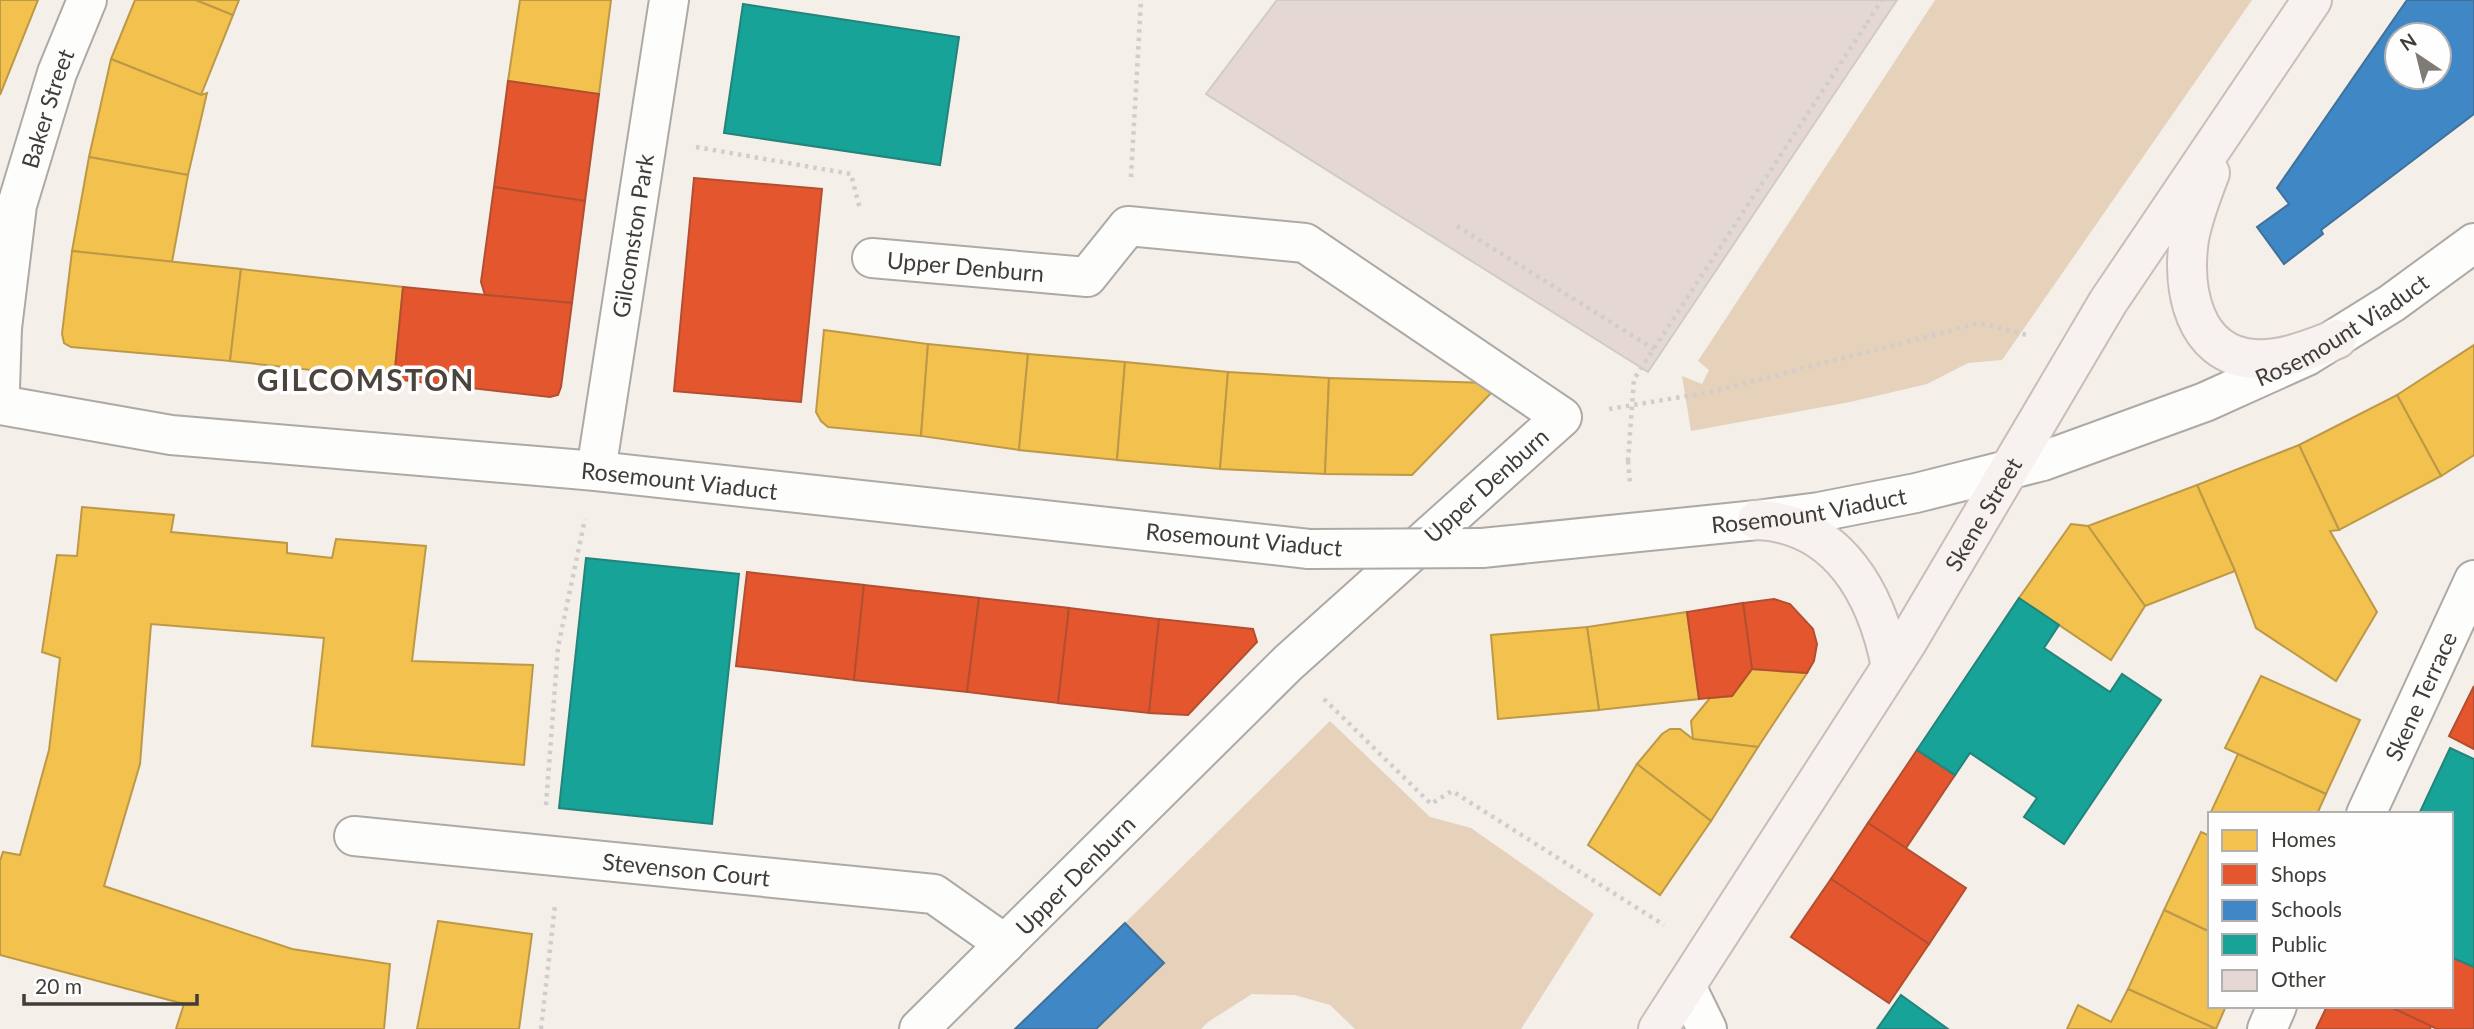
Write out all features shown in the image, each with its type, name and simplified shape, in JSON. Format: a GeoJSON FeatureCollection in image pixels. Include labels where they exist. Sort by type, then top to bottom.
{"type":"FeatureCollection","features":[{"type":"Feature","properties":{"kind":"main road","name":"Skene Street"},"geometry":{"type":"LineString","coordinates":[[1658,1029],[1891,667],[2108,302],[2312,0]]}},
{"type":"Feature","properties":{"kind":"main road"},"geometry":{"type":"LineString","coordinates":[[2235,113],[2210,175],[2190,238],[2187,274],[2198,324],[2217,345],[2242,357],[2255,359],[2293,355],[2337,338]]}},
{"type":"Feature","properties":{"kind":"main road"},"geometry":{"type":"LineString","coordinates":[[1757,520],[1797,527],[1818,538],[1839,556],[1870,599],[1886,641],[1891,667]]}},
{"type":"Feature","properties":{"kind":"street","name":"Baker Street"},"geometry":{"type":"LineString","coordinates":[[0,388],[2,328],[17,205],[57,73],[87,0]]}},
{"type":"Feature","properties":{"kind":"street","name":"Gilcomston Park"},"geometry":{"type":"LineString","coordinates":[[596,471],[669,0]]}},
{"type":"Feature","properties":{"kind":"street","name":"Upper Denburn"},"geometry":{"type":"LineString","coordinates":[[872,258],[1087,277],[1128,226],[1305,243],[1562,417],[1288,663],[919,1029]]}},
{"type":"Feature","properties":{"kind":"street","name":"Rosemount Viaduct"},"geometry":{"type":"LineString","coordinates":[[0,405],[171,435],[596,471],[1310,548],[1482,548],[1757,520],[1885,500],[2009,470],[2090,445],[2205,402],[2284,368],[2392,303],[2474,243]]}},
{"type":"Feature","properties":{"kind":"street","name":"Skene Terrace"},"geometry":{"type":"LineString","coordinates":[[2367,812],[2474,580]]}},
{"type":"Feature","properties":{"kind":"street","name":"Stevenson Court"},"geometry":{"type":"LineString","coordinates":[[354,836],[934,894],[1005,944]]}},
{"type":"Feature","properties":{"kind":"street"},"geometry":{"type":"LineString","coordinates":[[1686,986],[1707,1029]]}},
{"type":"Feature","properties":{"kind":"street"},"geometry":{"type":"LineString","coordinates":[[2267,1029],[2276,1008]]}},
{"type":"Feature","properties":{"kind":"path"},"geometry":{"type":"LineString","coordinates":[[1128,226],[1141,0]]}},
{"type":"Feature","properties":{"kind":"path"},"geometry":{"type":"LineString","coordinates":[[1628,461],[1634,379],[1882,0]]}},
{"type":"Feature","properties":{"kind":"path"},"geometry":{"type":"LineString","coordinates":[[708,149],[851,174],[872,258]]}},
{"type":"Feature","properties":{"kind":"path"},"geometry":{"type":"LineString","coordinates":[[1457,226],[1654,349]]}},
{"type":"Feature","properties":{"kind":"path"},"geometry":{"type":"LineString","coordinates":[[1562,417],[1711,392],[1980,323],[2034,337]]}},
{"type":"Feature","properties":{"kind":"path"},"geometry":{"type":"LineString","coordinates":[[558,647],[596,471]]}},
{"type":"Feature","properties":{"kind":"path"},"geometry":{"type":"LineString","coordinates":[[1288,663],[1431,804],[1452,791],[1707,951]]}},
{"type":"Feature","properties":{"kind":"shaded area"},"geometry":{"type":"Polygon","coordinates":[[[1935,0],[2252,0],[2002,360],[1968,363],[1927,384],[1850,402],[1691,431],[1682,376],[1702,384],[1709,370],[1698,361],[1935,0]]]}},
{"type":"Feature","properties":{"kind":"shaded area"},"geometry":{"type":"Polygon","coordinates":[[[1330,721],[1430,817],[1471,828],[1594,914],[1521,1029],[1355,1029],[1330,1005],[1295,995],[1252,994],[1201,1029],[1096,1029],[1164,963],[1125,923],[1330,721]]]}},
{"type":"Feature","properties":{"kind":"building: Homes"},"geometry":{"type":"Polygon","coordinates":[[[0,0],[38,0],[0,95],[0,0]]]}},
{"type":"Feature","properties":{"kind":"building: Homes"},"geometry":{"type":"Polygon","coordinates":[[[135,0],[196,0],[233,15],[201,95],[111,59],[135,0]]]}},
{"type":"Feature","properties":{"kind":"building: Homes"},"geometry":{"type":"Polygon","coordinates":[[[196,0],[239,0],[233,15],[196,0]]]}},
{"type":"Feature","properties":{"kind":"building: Homes"},"geometry":{"type":"Polygon","coordinates":[[[520,0],[611,0],[599,94],[508,81],[520,0]]]}},
{"type":"Feature","properties":{"kind":"building: Homes"},"geometry":{"type":"Polygon","coordinates":[[[111,59],[201,95],[207,93],[188,175],[89,157],[111,59]]]}},
{"type":"Feature","properties":{"kind":"building: Homes"},"geometry":{"type":"Polygon","coordinates":[[[89,157],[188,175],[172,262],[72,251],[89,157]]]}},
{"type":"Feature","properties":{"kind":"building: Homes"},"geometry":{"type":"Polygon","coordinates":[[[72,251],[241,269],[230,361],[71,347],[64,343],[62,334],[72,251]]]}},
{"type":"Feature","properties":{"kind":"building: Homes"},"geometry":{"type":"Polygon","coordinates":[[[241,269],[403,287],[394,379],[230,361],[241,269]]]}},
{"type":"Feature","properties":{"kind":"building: Homes"},"geometry":{"type":"Polygon","coordinates":[[[824,330],[928,344],[921,436],[828,427],[821,421],[816,412],[824,330]]]}},
{"type":"Feature","properties":{"kind":"building: Homes"},"geometry":{"type":"Polygon","coordinates":[[[928,344],[1028,354],[1019,450],[921,436],[928,344]]]}},
{"type":"Feature","properties":{"kind":"building: Homes"},"geometry":{"type":"Polygon","coordinates":[[[2474,345],[2474,455],[2441,476],[2397,395],[2474,345]]]}},
{"type":"Feature","properties":{"kind":"building: Homes"},"geometry":{"type":"Polygon","coordinates":[[[1028,354],[1125,362],[1117,460],[1019,450],[1028,354]]]}},
{"type":"Feature","properties":{"kind":"building: Homes"},"geometry":{"type":"Polygon","coordinates":[[[1125,362],[1228,372],[1220,469],[1117,460],[1125,362]]]}},
{"type":"Feature","properties":{"kind":"building: Homes"},"geometry":{"type":"Polygon","coordinates":[[[1228,372],[1329,378],[1325,474],[1220,469],[1228,372]]]}},
{"type":"Feature","properties":{"kind":"building: Homes"},"geometry":{"type":"Polygon","coordinates":[[[1329,378],[1488,383],[1494,390],[1412,475],[1325,474],[1329,378]]]}},
{"type":"Feature","properties":{"kind":"building: Homes"},"geometry":{"type":"Polygon","coordinates":[[[2397,395],[2441,476],[2339,530],[2299,445],[2397,395]]]}},
{"type":"Feature","properties":{"kind":"building: Homes"},"geometry":{"type":"Polygon","coordinates":[[[2299,445],[2339,530],[2330,531],[2377,612],[2336,681],[2256,628],[2235,571],[2197,485],[2299,445]]]}},
{"type":"Feature","properties":{"kind":"building: Homes"},"geometry":{"type":"Polygon","coordinates":[[[2197,485],[2235,571],[2145,606],[2088,526],[2197,485]]]}},
{"type":"Feature","properties":{"kind":"building: Homes"},"geometry":{"type":"Polygon","coordinates":[[[82,507],[174,515],[171,532],[287,543],[287,553],[332,558],[336,539],[426,546],[412,661],[533,665],[524,765],[312,746],[324,638],[151,624],[140,764],[104,886],[292,949],[390,964],[384,1029],[176,1029],[184,1004],[0,955],[0,861],[3,852],[20,855],[49,750],[60,658],[42,652],[57,555],[77,556],[82,507]]]}},
{"type":"Feature","properties":{"kind":"building: Homes"},"geometry":{"type":"Polygon","coordinates":[[[2071,524],[2088,526],[2145,606],[2111,660],[2019,598],[2071,524]]]}},
{"type":"Feature","properties":{"kind":"building: Homes"},"geometry":{"type":"Polygon","coordinates":[[[1687,612],[1699,699],[1599,710],[1587,627],[1687,612]]]}},
{"type":"Feature","properties":{"kind":"building: Homes"},"geometry":{"type":"Polygon","coordinates":[[[1587,627],[1599,710],[1498,719],[1491,635],[1587,627]]]}},
{"type":"Feature","properties":{"kind":"building: Homes"},"geometry":{"type":"Polygon","coordinates":[[[1752,669],[1807,673],[1758,747],[1693,739],[1691,721],[1710,698],[1732,696],[1752,669]]]}},
{"type":"Feature","properties":{"kind":"building: Homes"},"geometry":{"type":"Polygon","coordinates":[[[2261,676],[2360,720],[2326,794],[2225,748],[2261,676]]]}},
{"type":"Feature","properties":{"kind":"building: Homes"},"geometry":{"type":"Polygon","coordinates":[[[1670,729],[1680,729],[1693,739],[1758,747],[1711,821],[1637,764],[1662,734],[1670,729]]]}},
{"type":"Feature","properties":{"kind":"building: Homes"},"geometry":{"type":"Polygon","coordinates":[[[2238,754],[2326,794],[2318,812],[2211,812],[2238,754]]]}},
{"type":"Feature","properties":{"kind":"building: Homes"},"geometry":{"type":"Polygon","coordinates":[[[1637,764],[1711,821],[1660,895],[1588,845],[1637,764]]]}},
{"type":"Feature","properties":{"kind":"building: Homes"},"geometry":{"type":"Polygon","coordinates":[[[2201,832],[2208,835],[2208,931],[2164,910],[2201,832]]]}},
{"type":"Feature","properties":{"kind":"building: Homes"},"geometry":{"type":"Polygon","coordinates":[[[2164,910],[2208,931],[2208,1008],[2225,1008],[2216,1029],[2128,989],[2164,910]]]}},
{"type":"Feature","properties":{"kind":"building: Homes"},"geometry":{"type":"Polygon","coordinates":[[[438,921],[532,934],[519,1029],[417,1029],[438,921]]]}},
{"type":"Feature","properties":{"kind":"building: Homes"},"geometry":{"type":"Polygon","coordinates":[[[2128,989],[2216,1029],[2067,1029],[2078,1005],[2111,1022],[2128,989]]]}},
{"type":"Feature","properties":{"kind":"building: Shops"},"geometry":{"type":"Polygon","coordinates":[[[508,81],[599,94],[585,201],[494,187],[508,81]]]}},
{"type":"Feature","properties":{"kind":"building: Shops"},"geometry":{"type":"Polygon","coordinates":[[[694,178],[822,189],[801,402],[674,391],[694,178]]]}},
{"type":"Feature","properties":{"kind":"building: Shops"},"geometry":{"type":"Polygon","coordinates":[[[494,187],[585,201],[572,303],[485,295],[481,282],[494,187]]]}},
{"type":"Feature","properties":{"kind":"building: Shops"},"geometry":{"type":"Polygon","coordinates":[[[403,287],[572,303],[558,395],[550,397],[394,379],[403,287]]]}},
{"type":"Feature","properties":{"kind":"building: Shops"},"geometry":{"type":"Polygon","coordinates":[[[747,572],[864,585],[854,680],[736,666],[747,572]]]}},
{"type":"Feature","properties":{"kind":"building: Shops"},"geometry":{"type":"Polygon","coordinates":[[[864,585],[979,598],[967,692],[854,680],[864,585]]]}},
{"type":"Feature","properties":{"kind":"building: Shops"},"geometry":{"type":"Polygon","coordinates":[[[979,598],[1069,608],[1058,703],[967,692],[979,598]]]}},
{"type":"Feature","properties":{"kind":"building: Shops"},"geometry":{"type":"Polygon","coordinates":[[[1774,599],[1790,604],[1813,629],[1817,644],[1814,661],[1807,673],[1752,669],[1743,603],[1774,599]]]}},
{"type":"Feature","properties":{"kind":"building: Shops"},"geometry":{"type":"Polygon","coordinates":[[[1743,603],[1752,669],[1732,696],[1699,699],[1687,612],[1743,603]]]}},
{"type":"Feature","properties":{"kind":"building: Shops"},"geometry":{"type":"Polygon","coordinates":[[[1069,608],[1159,619],[1149,713],[1058,703],[1069,608]]]}},
{"type":"Feature","properties":{"kind":"building: Shops"},"geometry":{"type":"Polygon","coordinates":[[[1159,619],[1253,629],[1257,642],[1188,715],[1149,713],[1159,619]]]}},
{"type":"Feature","properties":{"kind":"building: Shops"},"geometry":{"type":"Polygon","coordinates":[[[2474,686],[2474,749],[2449,736],[2474,686]]]}},
{"type":"Feature","properties":{"kind":"building: Shops"},"geometry":{"type":"Polygon","coordinates":[[[1917,750],[1955,775],[1906,848],[1868,823],[1917,750]]]}},
{"type":"Feature","properties":{"kind":"building: Shops"},"geometry":{"type":"Polygon","coordinates":[[[1868,823],[1966,888],[1929,944],[1831,879],[1868,823]]]}},
{"type":"Feature","properties":{"kind":"building: Shops"},"geometry":{"type":"Polygon","coordinates":[[[1831,879],[1929,944],[1889,1003],[1791,937],[1831,879]]]}},
{"type":"Feature","properties":{"kind":"building: Shops"},"geometry":{"type":"Polygon","coordinates":[[[2453,958],[2474,967],[2474,1029],[2437,1029],[2392,1008],[2453,1008],[2453,958]]]}},
{"type":"Feature","properties":{"kind":"building: Shops"},"geometry":{"type":"Polygon","coordinates":[[[2326,1008],[2392,1008],[2431,1026],[2430,1029],[2316,1029],[2326,1008]]]}},
{"type":"Feature","properties":{"kind":"building: Schools"},"geometry":{"type":"Polygon","coordinates":[[[2407,0],[2474,0],[2474,114],[2321,230],[2323,234],[2284,264],[2257,227],[2289,204],[2277,188],[2383,35],[2383,91],[2453,91],[2453,21],[2392,21],[2407,0]]]}},
{"type":"Feature","properties":{"kind":"building: Schools"},"geometry":{"type":"Polygon","coordinates":[[[1125,923],[1164,963],[1096,1029],[1015,1029],[1125,923]]]}},
{"type":"Feature","properties":{"kind":"building: Public"},"geometry":{"type":"Polygon","coordinates":[[[743,4],[959,37],[940,165],[724,133],[743,4]]]}},
{"type":"Feature","properties":{"kind":"building: Public"},"geometry":{"type":"Polygon","coordinates":[[[586,558],[739,574],[712,824],[559,808],[586,558]]]}},
{"type":"Feature","properties":{"kind":"building: Public"},"geometry":{"type":"Polygon","coordinates":[[[2019,598],[2059,625],[2044,648],[2110,692],[2122,674],[2161,700],[2064,844],[2024,817],[2037,798],[1970,753],[1955,775],[1917,750],[2019,598]]]}},
{"type":"Feature","properties":{"kind":"building: Public"},"geometry":{"type":"Polygon","coordinates":[[[2450,748],[2474,759],[2474,967],[2453,958],[2453,812],[2420,812],[2450,748]]]}},
{"type":"Feature","properties":{"kind":"building: Public"},"geometry":{"type":"Polygon","coordinates":[[[1901,995],[1948,1029],[1877,1029],[1901,995]]]}},
{"type":"Feature","properties":{"kind":"building: Other"},"geometry":{"type":"Polygon","coordinates":[[[1277,0],[1897,0],[1648,372],[1206,94],[1277,0]]]}},
{"type":"Feature","properties":{"kind":"district","name":"GILCOMSTON"},"geometry":{"type":"Point","coordinates":[366,379]}}]}
